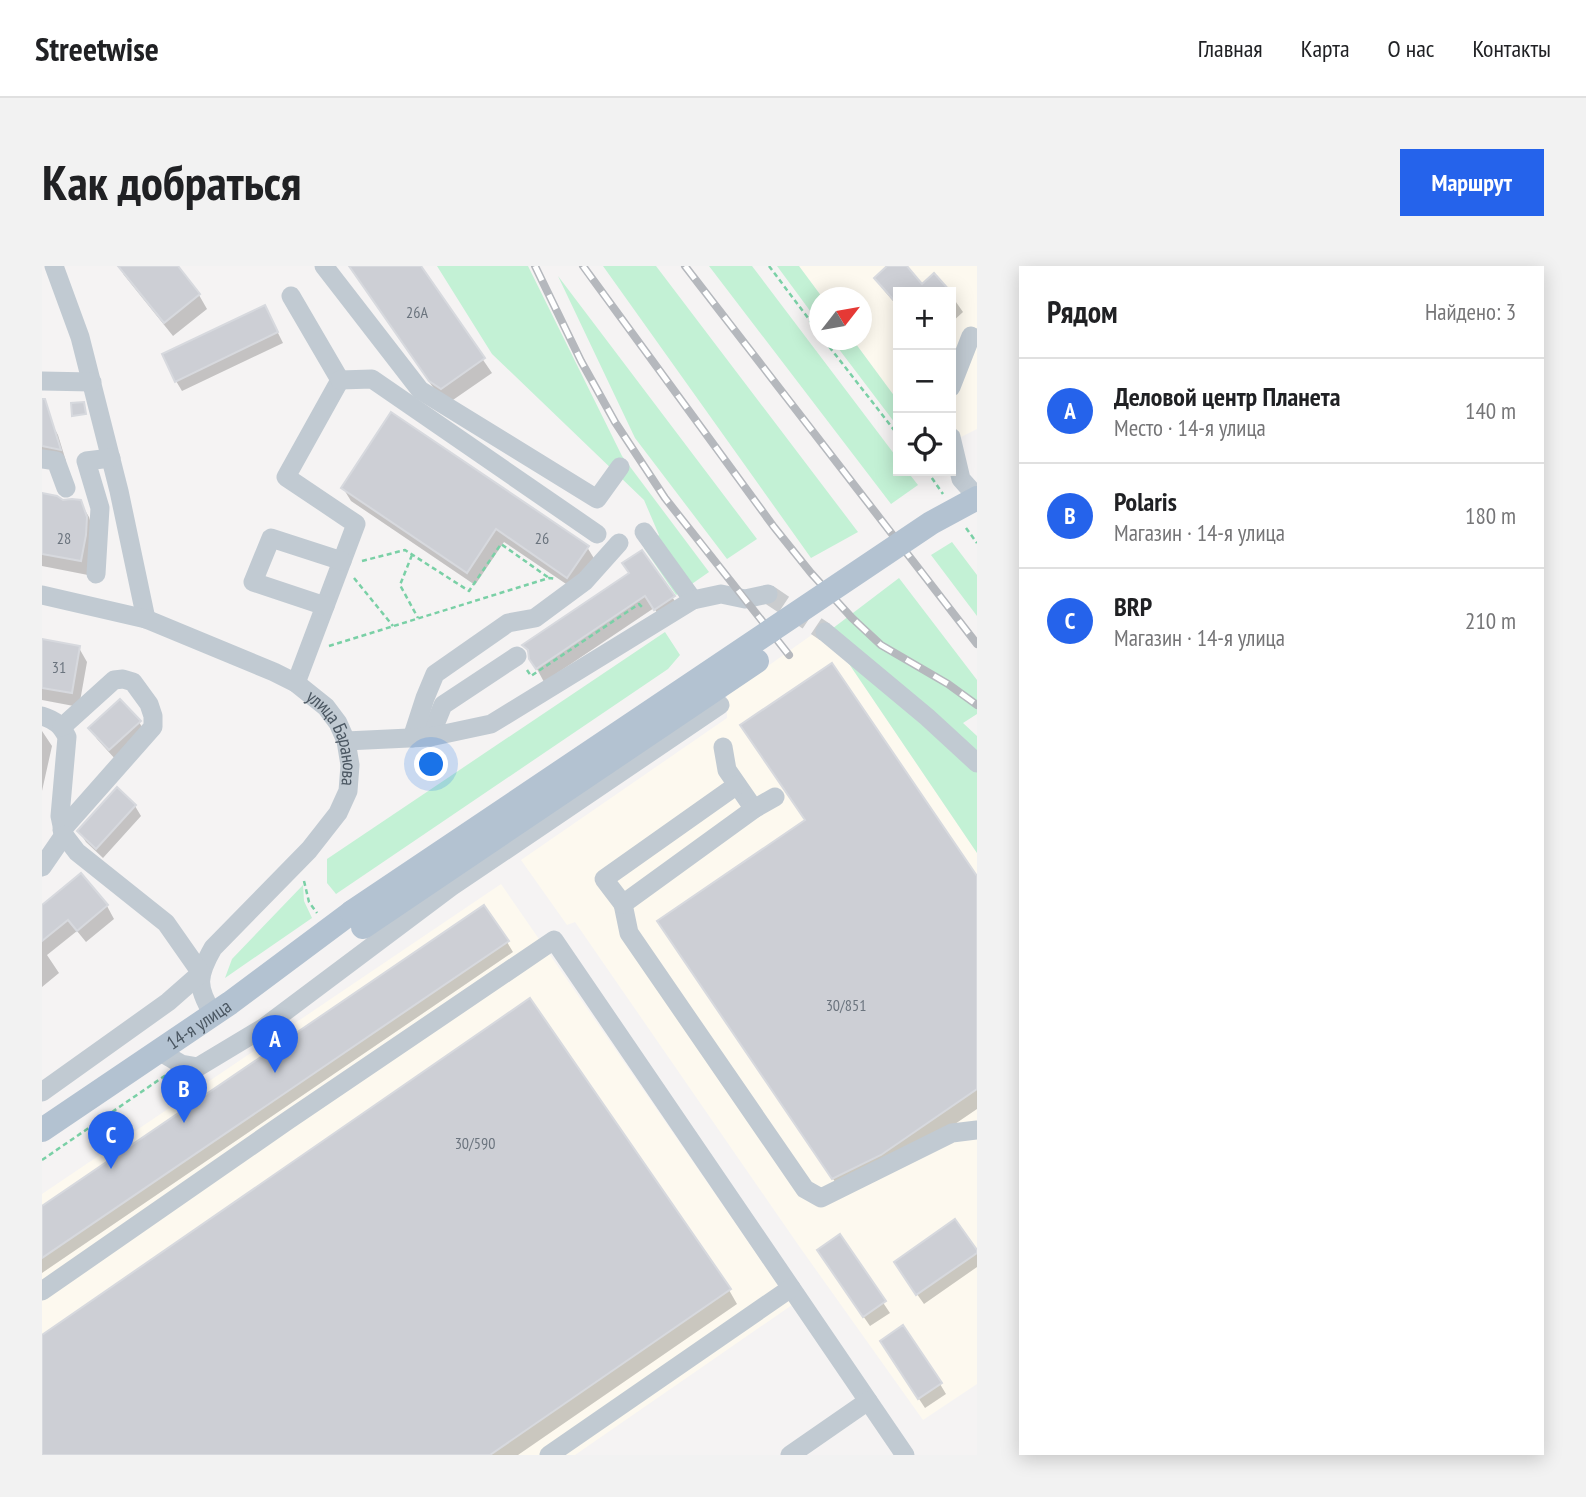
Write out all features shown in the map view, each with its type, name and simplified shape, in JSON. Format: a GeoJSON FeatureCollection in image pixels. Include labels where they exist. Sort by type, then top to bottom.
{"type":"FeatureCollection","features":[{"type":"Feature","properties":{"kind":"main road"},"geometry":{"type":"LineString","coordinates":[[358,919],[931,523],[977,497]]}},
{"type":"Feature","properties":{"kind":"main road"},"geometry":{"type":"LineString","coordinates":[[358,919],[938,538],[974,526]]}},
{"type":"Feature","properties":{"kind":"main road","name":"14-я улица"},"geometry":{"type":"LineString","coordinates":[[42,1130],[358,919]]}},
{"type":"Feature","properties":{"kind":"street"},"geometry":{"type":"LineString","coordinates":[[54,266],[80,337],[92,382],[146,619]]}},
{"type":"Feature","properties":{"kind":"street"},"geometry":{"type":"LineString","coordinates":[[324,266],[420,390],[597,499],[620,467]]}},
{"type":"Feature","properties":{"kind":"street"},"geometry":{"type":"LineString","coordinates":[[42,289],[62,288]]}},
{"type":"Feature","properties":{"kind":"street"},"geometry":{"type":"LineString","coordinates":[[291,296],[340,380]]}},
{"type":"Feature","properties":{"kind":"street"},"geometry":{"type":"LineString","coordinates":[[956,374],[971,336]]}},
{"type":"Feature","properties":{"kind":"street"},"geometry":{"type":"LineString","coordinates":[[340,380],[372,379],[597,534]]}},
{"type":"Feature","properties":{"kind":"street"},"geometry":{"type":"LineString","coordinates":[[296,683],[325,606],[350,567],[356,524],[286,477],[340,380]]}},
{"type":"Feature","properties":{"kind":"street"},"geometry":{"type":"LineString","coordinates":[[42,381],[92,382]]}},
{"type":"Feature","properties":{"kind":"street"},"geometry":{"type":"LineString","coordinates":[[42,458],[56,461],[66,488]]}},
{"type":"Feature","properties":{"kind":"street"},"geometry":{"type":"LineString","coordinates":[[96,573],[100,508],[86,461],[111,458]]}},
{"type":"Feature","properties":{"kind":"street"},"geometry":{"type":"LineString","coordinates":[[956,458],[961,479],[977,497]]}},
{"type":"Feature","properties":{"kind":"street"},"geometry":{"type":"LineString","coordinates":[[643,532],[693,600]]}},
{"type":"Feature","properties":{"kind":"street"},"geometry":{"type":"LineString","coordinates":[[325,606],[253,582],[271,538],[350,567]]}},
{"type":"Feature","properties":{"kind":"street"},"geometry":{"type":"LineString","coordinates":[[421,738],[425,698],[435,674],[508,623],[536,618],[585,581],[619,543]]}},
{"type":"Feature","properties":{"kind":"street"},"geometry":{"type":"LineString","coordinates":[[346,741],[421,738],[491,724],[693,600],[721,594],[745,599],[768,594]]}},
{"type":"Feature","properties":{"kind":"street","name":"улица Баранова"},"geometry":{"type":"LineString","coordinates":[[42,595],[146,619],[296,683],[326,707],[338,723],[346,741],[350,765],[348,791],[338,813],[309,850],[213,948],[201,973],[168,1002],[42,1092]]}},
{"type":"Feature","properties":{"kind":"street"},"geometry":{"type":"LineString","coordinates":[[825,632],[927,717],[977,763]]}},
{"type":"Feature","properties":{"kind":"street"},"geometry":{"type":"LineString","coordinates":[[421,738],[443,705],[517,656]]}},
{"type":"Feature","properties":{"kind":"street"},"geometry":{"type":"LineString","coordinates":[[42,867],[63,832],[153,727],[153,716],[149,704],[133,682],[114,680],[62,727]]}},
{"type":"Feature","properties":{"kind":"street"},"geometry":{"type":"LineString","coordinates":[[159,1051],[181,1063],[198,1066],[263,1028],[451,887],[720,705]]}},
{"type":"Feature","properties":{"kind":"street"},"geometry":{"type":"LineString","coordinates":[[42,716],[53,719],[62,727],[66,737],[60,816],[63,832],[77,852],[166,923],[201,973],[203,998],[222,1009]]}},
{"type":"Feature","properties":{"kind":"street"},"geometry":{"type":"LineString","coordinates":[[723,747],[727,770],[754,809]]}},
{"type":"Feature","properties":{"kind":"street"},"geometry":{"type":"LineString","coordinates":[[737,785],[604,879],[622,904],[629,933],[805,1189],[821,1198],[952,1133],[977,1130]]}},
{"type":"Feature","properties":{"kind":"street"},"geometry":{"type":"LineString","coordinates":[[622,904],[754,809],[775,797]]}},
{"type":"Feature","properties":{"kind":"street"},"geometry":{"type":"LineString","coordinates":[[42,1291],[554,940],[905,1455]]}},
{"type":"Feature","properties":{"kind":"street"},"geometry":{"type":"LineString","coordinates":[[548,1455],[791,1288]]}},
{"type":"Feature","properties":{"kind":"street"},"geometry":{"type":"LineString","coordinates":[[790,1455],[869,1401]]}},
{"type":"Feature","properties":{"kind":"path"},"geometry":{"type":"LineString","coordinates":[[769,266],[809,319]]}},
{"type":"Feature","properties":{"kind":"path"},"geometry":{"type":"LineString","coordinates":[[832,350],[893,429]]}},
{"type":"Feature","properties":{"kind":"path"},"geometry":{"type":"LineString","coordinates":[[931,476],[934,480]]}},
{"type":"Feature","properties":{"kind":"path"},"geometry":{"type":"LineString","coordinates":[[974,526],[977,543]]}},
{"type":"Feature","properties":{"kind":"path"},"geometry":{"type":"LineString","coordinates":[[393,626],[350,567],[362,561],[405,550],[469,591],[501,544],[549,578],[560,580]]}},
{"type":"Feature","properties":{"kind":"path"},"geometry":{"type":"LineString","coordinates":[[412,555],[400,585],[418,618]]}},
{"type":"Feature","properties":{"kind":"path"},"geometry":{"type":"LineString","coordinates":[[312,640],[326,647],[549,578]]}},
{"type":"Feature","properties":{"kind":"path"},"geometry":{"type":"LineString","coordinates":[[517,656],[531,676],[639,604],[653,625]]}},
{"type":"Feature","properties":{"kind":"path"},"geometry":{"type":"LineString","coordinates":[[302,877],[309,902],[321,918]]}},
{"type":"Feature","properties":{"kind":"shaded area"},"geometry":{"type":"Polygon","coordinates":[[[799,266],[977,266],[977,429],[956,440],[956,287],[893,287],[893,394],[860,350],[872,350],[872,287],[815,287],[799,266]]]}},
{"type":"Feature","properties":{"kind":"shaded area"},"geometry":{"type":"Polygon","coordinates":[[[813,634],[841,652],[977,853],[977,1384],[923,1420],[575,922],[567,925],[521,860],[727,718],[727,695],[813,634]]]}},
{"type":"Feature","properties":{"kind":"shaded area"},"geometry":{"type":"Polygon","coordinates":[[[501,884],[792,1305],[575,1455],[42,1455],[42,1194],[501,884]]]}},
{"type":"Feature","properties":{"kind":"green space"},"geometry":{"type":"Polygon","coordinates":[[[437,266],[528,266],[622,456],[709,572],[676,595],[644,548],[659,535],[644,500],[492,354],[437,266]]]}},
{"type":"Feature","properties":{"kind":"green space"},"geometry":{"type":"Polygon","coordinates":[[[603,266],[656,266],[858,532],[811,558],[603,266]]]}},
{"type":"Feature","properties":{"kind":"green space"},"geometry":{"type":"Polygon","coordinates":[[[709,266],[752,266],[809,341],[809,350],[816,350],[893,452],[893,476],[911,476],[918,485],[891,504],[709,266]]]}},
{"type":"Feature","properties":{"kind":"green space"},"geometry":{"type":"Polygon","coordinates":[[[777,266],[799,266],[815,287],[809,287],[809,309],[777,266]]]}},
{"type":"Feature","properties":{"kind":"green space"},"geometry":{"type":"Polygon","coordinates":[[[558,276],[757,539],[727,559],[635,438],[558,276]]]}},
{"type":"Feature","properties":{"kind":"green space"},"geometry":{"type":"Polygon","coordinates":[[[840,350],[860,350],[893,394],[893,420],[840,350]]]}},
{"type":"Feature","properties":{"kind":"green space"},"geometry":{"type":"Polygon","coordinates":[[[952,542],[977,575],[977,616],[931,555],[952,542]]]}},
{"type":"Feature","properties":{"kind":"green space"},"geometry":{"type":"Polygon","coordinates":[[[899,578],[977,680],[977,714],[963,723],[977,736],[977,853],[841,652],[820,638],[899,578]]]}},
{"type":"Feature","properties":{"kind":"green space"},"geometry":{"type":"Polygon","coordinates":[[[665,632],[680,655],[668,669],[336,894],[327,883],[327,859],[665,632]]]}},
{"type":"Feature","properties":{"kind":"green space"},"geometry":{"type":"Polygon","coordinates":[[[303,885],[304,901],[312,918],[225,978],[232,959],[303,885]]]}},
{"type":"Feature","properties":{"kind":"building"},"geometry":{"type":"Polygon","coordinates":[[[118,266],[178,266],[200,294],[164,323],[118,266]]]}},
{"type":"Feature","properties":{"kind":"building"},"geometry":{"type":"Polygon","coordinates":[[[349,266],[421,266],[485,358],[441,389],[429,381],[349,266]]]}},
{"type":"Feature","properties":{"kind":"building"},"geometry":{"type":"Polygon","coordinates":[[[887,266],[907,266],[922,284],[934,273],[947,287],[893,287],[893,299],[874,278],[887,266]]]}},
{"type":"Feature","properties":{"kind":"building"},"geometry":{"type":"Polygon","coordinates":[[[265,305],[278,332],[175,382],[162,354],[265,305]]]}},
{"type":"Feature","properties":{"kind":"building"},"geometry":{"type":"Polygon","coordinates":[[[42,399],[45,399],[61,450],[42,446],[42,399]]]}},
{"type":"Feature","properties":{"kind":"building"},"geometry":{"type":"Polygon","coordinates":[[[84,402],[86,414],[72,416],[71,403],[84,402]]]}},
{"type":"Feature","properties":{"kind":"building"},"geometry":{"type":"Polygon","coordinates":[[[391,412],[589,546],[567,578],[496,529],[467,573],[341,488],[391,412]]]}},
{"type":"Feature","properties":{"kind":"building"},"geometry":{"type":"Polygon","coordinates":[[[42,493],[63,500],[81,500],[87,517],[81,561],[42,554],[42,493]]]}},
{"type":"Feature","properties":{"kind":"building"},"geometry":{"type":"Polygon","coordinates":[[[642,550],[675,596],[654,610],[645,596],[536,669],[529,659],[528,650],[522,645],[629,573],[622,563],[642,550]]]}},
{"type":"Feature","properties":{"kind":"building"},"geometry":{"type":"Polygon","coordinates":[[[42,639],[80,646],[72,693],[42,688],[42,639]]]}},
{"type":"Feature","properties":{"kind":"building"},"geometry":{"type":"Polygon","coordinates":[[[832,663],[977,876],[977,1089],[881,1155],[832,1179],[657,921],[805,820],[740,725],[832,663]]]}},
{"type":"Feature","properties":{"kind":"building"},"geometry":{"type":"Polygon","coordinates":[[[120,699],[141,721],[109,750],[88,728],[120,699]]]}},
{"type":"Feature","properties":{"kind":"building"},"geometry":{"type":"Polygon","coordinates":[[[117,787],[136,805],[96,849],[77,831],[117,787]]]}},
{"type":"Feature","properties":{"kind":"building"},"geometry":{"type":"Polygon","coordinates":[[[81,873],[108,905],[77,931],[68,920],[42,941],[42,905],[81,873]]]}},
{"type":"Feature","properties":{"kind":"building"},"geometry":{"type":"Polygon","coordinates":[[[484,905],[509,941],[42,1258],[42,1206],[484,905]]]}},
{"type":"Feature","properties":{"kind":"building"},"geometry":{"type":"Polygon","coordinates":[[[530,998],[731,1289],[490,1455],[42,1455],[42,1335],[530,998]]]}},
{"type":"Feature","properties":{"kind":"building"},"geometry":{"type":"Polygon","coordinates":[[[955,1219],[977,1253],[916,1295],[894,1262],[955,1219]]]}},
{"type":"Feature","properties":{"kind":"building"},"geometry":{"type":"Polygon","coordinates":[[[840,1234],[886,1301],[863,1317],[817,1250],[840,1234]]]}},
{"type":"Feature","properties":{"kind":"building"},"geometry":{"type":"Polygon","coordinates":[[[903,1325],[942,1383],[918,1399],[880,1341],[903,1325]]]}},
{"type":"Feature","properties":{"kind":"tunnel"},"geometry":{"type":"LineString","coordinates":[[768,594],[825,632]]}},
{"type":"Feature","properties":{"kind":"railway"},"geometry":{"type":"LineString","coordinates":[[535,266],[581,361],[615,422],[665,498],[789,655]]}},
{"type":"Feature","properties":{"kind":"railway"},"geometry":{"type":"LineString","coordinates":[[583,266],[774,527],[811,573],[881,645],[948,684],[977,705]]}},
{"type":"Feature","properties":{"kind":"railway"},"geometry":{"type":"LineString","coordinates":[[685,266],[977,644]]}},
{"type":"Feature","properties":{"kind":"place","name":"Деловой центр Планета"},"geometry":{"type":"Point","coordinates":[275,1073]}},
{"type":"Feature","properties":{"kind":"place","name":"Polaris"},"geometry":{"type":"Point","coordinates":[184,1123]}},
{"type":"Feature","properties":{"kind":"place","name":"BRP"},"geometry":{"type":"Point","coordinates":[111,1169]}}]}
